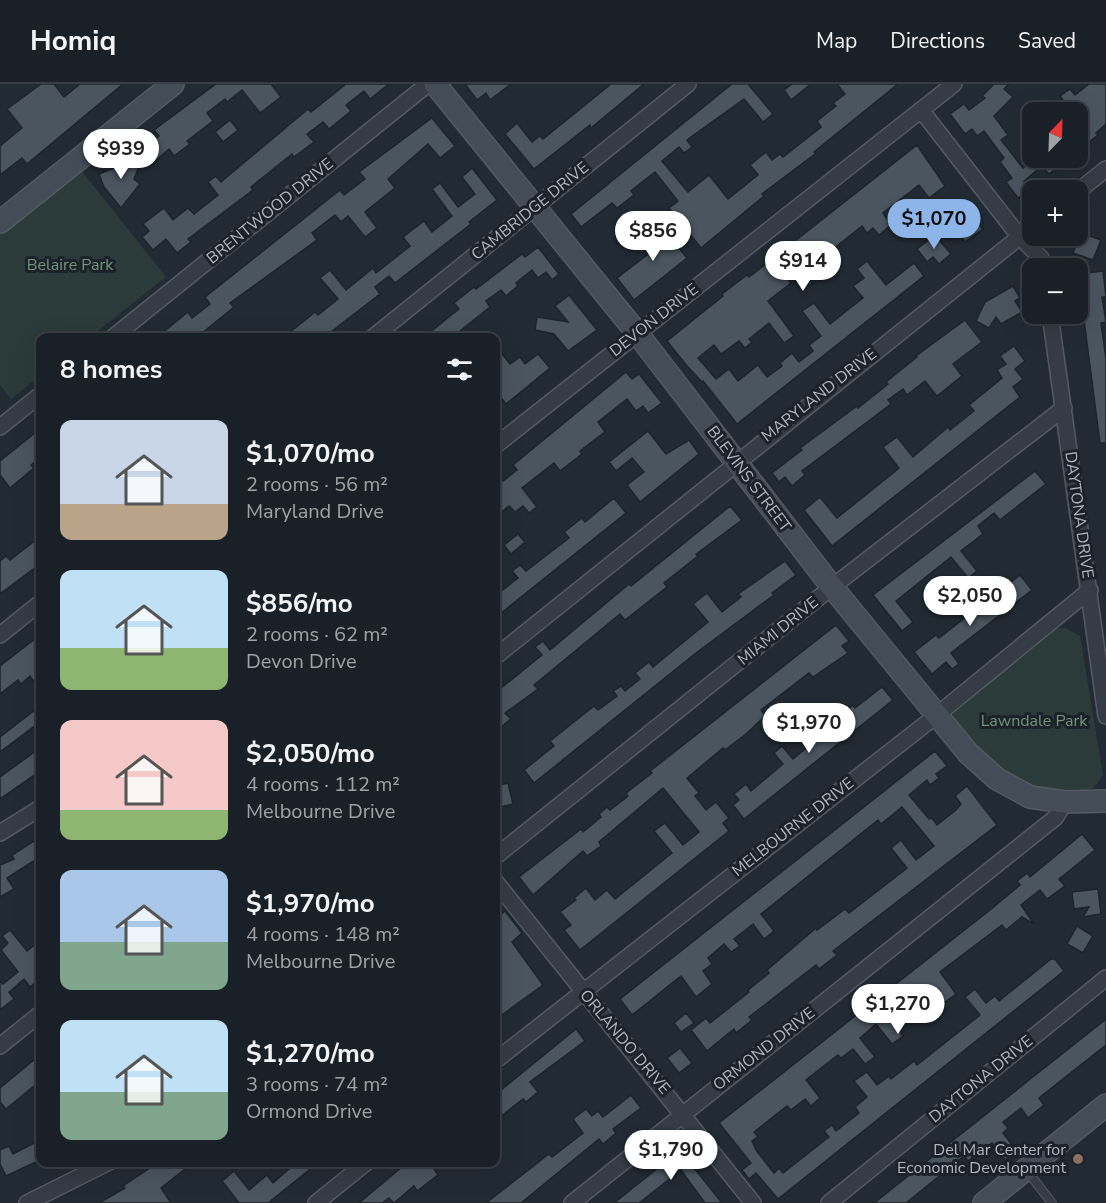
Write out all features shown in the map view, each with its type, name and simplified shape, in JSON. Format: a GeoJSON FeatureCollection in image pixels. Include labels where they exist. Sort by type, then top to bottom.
{"type":"FeatureCollection","features":[{"type":"Feature","properties":{"kind":"street"},"geometry":{"type":"LineString","coordinates":[[0,222],[173,84]]}},
{"type":"Feature","properties":{"kind":"street","name":"BRENTWOOD DRIVE"},"geometry":{"type":"LineString","coordinates":[[118,333],[428,84]]}},
{"type":"Feature","properties":{"kind":"street","name":"BLEVINS STREET"},"geometry":{"type":"LineString","coordinates":[[435,84],[536,206],[637,333],[832,587],[968,753],[997,779],[1030,797],[1065,802],[1106,801]]}},
{"type":"Feature","properties":{"kind":"street","name":"CAMBRIDGE DRIVE"},"geometry":{"type":"LineString","coordinates":[[378,333],[688,84]]}},
{"type":"Feature","properties":{"kind":"street","name":"DEVON DRIVE"},"geometry":{"type":"LineString","coordinates":[[500,442],[954,84]]}},
{"type":"Feature","properties":{"kind":"street"},"geometry":{"type":"LineString","coordinates":[[921,110],[1019,236],[1041,258]]}},
{"type":"Feature","properties":{"kind":"street"},"geometry":{"type":"LineString","coordinates":[[1088,183],[1106,169]]}},
{"type":"Feature","properties":{"kind":"street","name":"MARYLAND DRIVE"},"geometry":{"type":"LineString","coordinates":[[500,653],[1022,234]]}},
{"type":"Feature","properties":{"kind":"street","name":"DAYTONA DRIVE"},"geometry":{"type":"LineString","coordinates":[[1051,324],[1106,716]]}},
{"type":"Feature","properties":{"kind":"street"},"geometry":{"type":"LineString","coordinates":[[0,427],[36,398]]}},
{"type":"Feature","properties":{"kind":"street","name":"MIAMI DRIVE"},"geometry":{"type":"LineString","coordinates":[[500,853],[832,587],[1064,408]]}},
{"type":"Feature","properties":{"kind":"street","name":"MELBOURNE DRIVE"},"geometry":{"type":"LineString","coordinates":[[500,1057],[937,715],[1090,590]]}},
{"type":"Feature","properties":{"kind":"street"},"geometry":{"type":"LineString","coordinates":[[0,635],[36,606]]}},
{"type":"Feature","properties":{"kind":"street","name":"ORMOND DRIVE"},"geometry":{"type":"LineString","coordinates":[[572,1203],[1055,818],[1065,802]]}},
{"type":"Feature","properties":{"kind":"street"},"geometry":{"type":"LineString","coordinates":[[0,833],[36,810]]}},
{"type":"Feature","properties":{"kind":"street","name":"ORLANDO DRIVE"},"geometry":{"type":"LineString","coordinates":[[500,887],[684,1113],[753,1203]]}},
{"type":"Feature","properties":{"kind":"street","name":"DAYTONA DRIVE"},"geometry":{"type":"LineString","coordinates":[[829,1203],[1106,978]]}},
{"type":"Feature","properties":{"kind":"street"},"geometry":{"type":"LineString","coordinates":[[0,1046],[36,1017]]}},
{"type":"Feature","properties":{"kind":"street"},"geometry":{"type":"LineString","coordinates":[[984,1203],[1106,1106]]}},
{"type":"Feature","properties":{"kind":"street"},"geometry":{"type":"LineString","coordinates":[[27,1203],[99,1167]]}},
{"type":"Feature","properties":{"kind":"street"},"geometry":{"type":"LineString","coordinates":[[316,1203],[361,1167]]}},
{"type":"Feature","properties":{"kind":"lane"},"geometry":{"type":"LineString","coordinates":[[1026,1170],[1052,1203]]}},
{"type":"Feature","properties":{"kind":"green space","name":"Belaire Park"},"geometry":{"type":"Polygon","coordinates":[[[80,169],[166,277],[95,333],[36,333],[36,379],[11,399],[0,385],[0,232],[80,169]]]}},
{"type":"Feature","properties":{"kind":"green space","name":"Lawndale Park"},"geometry":{"type":"Polygon","coordinates":[[[1065,628],[1080,636],[1103,775],[1092,788],[1077,793],[1039,788],[1002,773],[978,750],[954,720],[953,714],[956,704],[1051,629],[1065,628]]]}},
{"type":"Feature","properties":{"kind":"building"},"geometry":{"type":"Polygon","coordinates":[[[41,84],[54,84],[64,97],[80,84],[123,84],[27,164],[22,158],[0,175],[0,146],[22,128],[7,109],[41,84]]]}},
{"type":"Feature","properties":{"kind":"building"},"geometry":{"type":"Polygon","coordinates":[[[216,84],[271,84],[281,97],[260,113],[242,90],[227,102],[225,99],[207,113],[213,121],[187,141],[190,144],[174,156],[169,149],[154,162],[143,149],[159,136],[154,130],[216,84]]]}},
{"type":"Feature","properties":{"kind":"building"},"geometry":{"type":"Polygon","coordinates":[[[346,84],[389,84],[370,99],[364,91],[346,105],[351,111],[329,129],[323,122],[307,134],[314,142],[294,157],[292,154],[251,187],[253,190],[188,239],[191,242],[177,253],[166,239],[153,250],[142,237],[149,231],[143,224],[164,208],[173,220],[188,208],[194,214],[218,195],[208,182],[216,176],[221,182],[308,109],[311,112],[346,84]]]}},
{"type":"Feature","properties":{"kind":"building"},"geometry":{"type":"Polygon","coordinates":[[[465,84],[511,84],[490,100],[486,93],[477,100],[465,84]]]}},
{"type":"Feature","properties":{"kind":"building"},"geometry":{"type":"Polygon","coordinates":[[[611,84],[644,84],[591,128],[590,125],[534,169],[505,134],[517,123],[532,142],[540,136],[543,139],[611,84]]]}},
{"type":"Feature","properties":{"kind":"building"},"geometry":{"type":"Polygon","coordinates":[[[732,84],[748,84],[773,114],[763,122],[744,99],[687,140],[692,147],[684,153],[679,147],[662,161],[688,192],[709,175],[728,199],[758,175],[750,165],[766,152],[772,160],[780,154],[783,157],[821,127],[817,121],[836,106],[833,103],[845,94],[837,84],[898,84],[814,152],[815,154],[762,194],[764,196],[701,248],[669,208],[678,201],[655,172],[631,191],[634,195],[617,208],[612,203],[581,227],[571,214],[732,84]]]}},
{"type":"Feature","properties":{"kind":"building"},"geometry":{"type":"Polygon","coordinates":[[[792,84],[811,84],[791,100],[784,90],[792,84]]]}},
{"type":"Feature","properties":{"kind":"building"},"geometry":{"type":"Polygon","coordinates":[[[994,84],[1009,84],[1004,89],[1013,97],[994,116],[1008,135],[1001,140],[1022,168],[1040,168],[1025,180],[1022,180],[1022,195],[1018,198],[1006,182],[1012,178],[1000,162],[1004,158],[984,131],[977,136],[972,129],[965,134],[950,114],[964,104],[969,110],[985,98],[982,96],[994,84]]]}},
{"type":"Feature","properties":{"kind":"building"},"geometry":{"type":"Polygon","coordinates":[[[1089,84],[1106,84],[1106,124],[1096,133],[1098,135],[1088,143],[1088,102],[1064,102],[1060,96],[1070,89],[1075,95],[1089,84]]]}},
{"type":"Feature","properties":{"kind":"building"},"geometry":{"type":"Polygon","coordinates":[[[432,118],[455,146],[440,158],[428,144],[388,179],[395,188],[365,212],[377,228],[365,237],[348,216],[341,222],[335,215],[312,233],[317,240],[230,303],[234,307],[202,333],[162,333],[188,312],[192,318],[210,304],[205,297],[340,190],[344,195],[365,179],[359,172],[432,118]]]}},
{"type":"Feature","properties":{"kind":"building"},"geometry":{"type":"Polygon","coordinates":[[[230,120],[238,130],[223,142],[215,132],[230,120]]]}},
{"type":"Feature","properties":{"kind":"building"},"geometry":{"type":"Polygon","coordinates":[[[917,145],[945,186],[929,198],[919,185],[883,213],[891,225],[879,235],[873,228],[867,233],[862,226],[822,258],[833,271],[819,281],[803,262],[785,276],[791,283],[768,301],[794,336],[784,343],[769,323],[749,339],[752,342],[745,348],[739,341],[721,354],[714,345],[698,358],[716,379],[729,369],[738,381],[758,365],[767,377],[782,366],[780,363],[792,353],[799,362],[813,351],[809,345],[821,336],[802,311],[814,303],[830,324],[863,298],[853,286],[864,278],[857,269],[867,261],[886,285],[914,263],[924,276],[737,424],[667,341],[723,296],[722,294],[747,275],[749,277],[917,145]]]}},
{"type":"Feature","properties":{"kind":"building"},"geometry":{"type":"Polygon","coordinates":[[[119,157],[133,157],[138,169],[134,179],[140,184],[121,208],[104,187],[99,174],[121,165],[119,157]]]}},
{"type":"Feature","properties":{"kind":"building"},"geometry":{"type":"Polygon","coordinates":[[[472,168],[497,200],[469,222],[471,224],[395,283],[389,276],[375,287],[380,294],[329,333],[289,333],[315,312],[318,315],[338,299],[320,278],[330,270],[346,290],[373,268],[376,273],[410,246],[403,237],[424,221],[432,232],[452,216],[432,189],[440,183],[458,207],[475,194],[462,177],[472,168]]]}},
{"type":"Feature","properties":{"kind":"building"},"geometry":{"type":"Polygon","coordinates":[[[1044,168],[1056,168],[1049,174],[1044,168]]]}},
{"type":"Feature","properties":{"kind":"building"},"geometry":{"type":"Polygon","coordinates":[[[968,211],[983,229],[965,242],[956,230],[964,223],[960,217],[968,211]]]}},
{"type":"Feature","properties":{"kind":"building"},"geometry":{"type":"Polygon","coordinates":[[[655,219],[687,258],[634,300],[617,278],[656,248],[641,230],[655,219]]]}},
{"type":"Feature","properties":{"kind":"building"},"geometry":{"type":"Polygon","coordinates":[[[935,235],[951,254],[939,264],[933,257],[927,262],[917,249],[935,235]]]}},
{"type":"Feature","properties":{"kind":"building"},"geometry":{"type":"Polygon","coordinates":[[[1088,235],[1101,240],[1093,260],[1073,253],[1076,246],[1088,246],[1088,235]]]}},
{"type":"Feature","properties":{"kind":"building"},"geometry":{"type":"Polygon","coordinates":[[[538,247],[559,274],[552,280],[546,272],[538,278],[532,270],[516,283],[518,286],[506,296],[501,290],[486,301],[490,307],[460,331],[462,333],[429,333],[459,309],[454,303],[474,287],[476,289],[522,254],[525,257],[538,247]]]}},
{"type":"Feature","properties":{"kind":"building"},"geometry":{"type":"Polygon","coordinates":[[[1103,271],[1106,297],[1102,297],[1106,322],[1101,323],[1106,359],[1106,443],[1100,443],[1085,324],[1088,324],[1088,273],[1103,271]]]}},
{"type":"Feature","properties":{"kind":"building"},"geometry":{"type":"Polygon","coordinates":[[[1013,286],[1020,298],[1015,301],[1022,312],[1001,324],[996,317],[989,328],[976,321],[985,302],[1013,286]]]}},
{"type":"Feature","properties":{"kind":"building"},"geometry":{"type":"Polygon","coordinates":[[[569,295],[597,330],[568,351],[554,334],[535,330],[537,317],[568,322],[555,306],[569,295]]]}},
{"type":"Feature","properties":{"kind":"building"},"geometry":{"type":"Polygon","coordinates":[[[965,320],[982,342],[953,364],[962,376],[937,396],[925,381],[907,395],[903,389],[888,400],[891,404],[802,471],[805,475],[792,486],[785,477],[779,482],[772,473],[802,450],[800,448],[857,406],[858,408],[888,384],[886,382],[916,356],[965,320]]]}},
{"type":"Feature","properties":{"kind":"building"},"geometry":{"type":"Polygon","coordinates":[[[1014,346],[1025,361],[1015,369],[1023,379],[1013,387],[1020,397],[832,546],[804,510],[820,497],[837,518],[899,468],[883,447],[897,437],[913,457],[948,427],[950,430],[974,411],[969,405],[1002,378],[997,370],[1006,364],[1000,356],[1014,346]]]}},
{"type":"Feature","properties":{"kind":"building"},"geometry":{"type":"Polygon","coordinates":[[[500,351],[510,364],[520,357],[525,364],[538,354],[550,368],[506,404],[500,396],[500,351]]]}},
{"type":"Feature","properties":{"kind":"building"},"geometry":{"type":"Polygon","coordinates":[[[626,372],[632,379],[639,374],[662,403],[648,413],[643,406],[636,411],[627,399],[598,422],[605,432],[580,451],[582,454],[560,471],[554,463],[522,488],[537,507],[529,513],[523,506],[515,512],[509,506],[500,513],[500,478],[503,481],[517,470],[513,465],[626,372]]]}},
{"type":"Feature","properties":{"kind":"building"},"geometry":{"type":"Polygon","coordinates":[[[648,431],[666,454],[689,440],[699,454],[640,502],[627,485],[644,472],[632,458],[616,471],[609,462],[648,431]]]}},
{"type":"Feature","properties":{"kind":"building"},"geometry":{"type":"Polygon","coordinates":[[[36,432],[36,461],[31,465],[34,468],[10,488],[0,475],[0,461],[36,432]]]}},
{"type":"Feature","properties":{"kind":"building"},"geometry":{"type":"Polygon","coordinates":[[[1035,471],[1046,484],[1000,520],[994,513],[978,526],[983,534],[961,551],[977,571],[968,578],[951,557],[896,601],[913,622],[902,631],[873,595],[1035,471]]]}},
{"type":"Feature","properties":{"kind":"building"},"geometry":{"type":"Polygon","coordinates":[[[614,498],[626,513],[500,614],[500,592],[518,578],[512,571],[520,565],[526,571],[569,538],[564,532],[582,518],[585,522],[614,498]]]}},
{"type":"Feature","properties":{"kind":"building"},"geometry":{"type":"Polygon","coordinates":[[[730,506],[742,520],[696,554],[698,556],[664,583],[667,587],[625,620],[620,614],[534,685],[538,689],[505,713],[511,719],[501,727],[500,689],[542,655],[535,647],[543,641],[550,650],[629,584],[631,586],[730,506]]]}},
{"type":"Feature","properties":{"kind":"building"},"geometry":{"type":"Polygon","coordinates":[[[518,534],[525,542],[511,554],[504,545],[518,534]]]}},
{"type":"Feature","properties":{"kind":"building"},"geometry":{"type":"Polygon","coordinates":[[[36,540],[36,567],[0,594],[0,561],[6,556],[10,560],[36,540]]]}},
{"type":"Feature","properties":{"kind":"building"},"geometry":{"type":"Polygon","coordinates":[[[785,561],[796,575],[772,593],[774,595],[696,653],[534,783],[524,770],[554,746],[550,741],[594,706],[598,710],[617,696],[613,691],[621,686],[625,691],[640,679],[635,673],[649,662],[653,667],[708,622],[693,604],[707,593],[722,612],[741,597],[738,594],[785,561]]]}},
{"type":"Feature","properties":{"kind":"building"},"geometry":{"type":"Polygon","coordinates":[[[1020,575],[1032,590],[951,653],[959,664],[952,669],[946,662],[932,674],[914,652],[936,635],[939,638],[1020,575]]]}},
{"type":"Feature","properties":{"kind":"building"},"geometry":{"type":"Polygon","coordinates":[[[836,625],[849,641],[842,646],[848,653],[813,677],[809,673],[761,710],[765,716],[746,734],[725,750],[723,748],[687,778],[699,793],[695,796],[706,810],[716,802],[729,818],[723,823],[729,831],[580,950],[564,930],[571,925],[560,912],[576,900],[574,898],[586,888],[595,900],[607,890],[615,899],[672,853],[654,831],[665,823],[683,845],[699,832],[663,788],[599,842],[601,846],[587,856],[583,851],[533,895],[519,877],[581,829],[583,832],[601,817],[599,814],[607,807],[610,810],[628,796],[626,793],[652,773],[650,771],[836,625]]]}},
{"type":"Feature","properties":{"kind":"building"},"geometry":{"type":"Polygon","coordinates":[[[36,638],[36,684],[30,676],[21,684],[18,680],[0,694],[0,666],[36,638]]]}},
{"type":"Feature","properties":{"kind":"building"},"geometry":{"type":"Polygon","coordinates":[[[882,687],[893,700],[744,819],[733,805],[739,800],[734,794],[746,784],[751,791],[783,764],[774,753],[782,746],[793,759],[841,719],[839,717],[853,705],[855,708],[882,687]]]}},
{"type":"Feature","properties":{"kind":"building"},"geometry":{"type":"Polygon","coordinates":[[[36,709],[36,725],[0,752],[0,737],[36,709]]]}},
{"type":"Feature","properties":{"kind":"building"},"geometry":{"type":"Polygon","coordinates":[[[36,751],[36,774],[0,799],[0,777],[36,751]]]}},
{"type":"Feature","properties":{"kind":"building"},"geometry":{"type":"Polygon","coordinates":[[[935,751],[947,766],[936,774],[939,778],[930,785],[927,780],[909,795],[929,819],[932,818],[937,825],[956,810],[961,804],[955,796],[967,786],[997,825],[833,951],[837,955],[819,969],[816,965],[749,1017],[752,1020],[736,1033],[734,1029],[707,1051],[691,1030],[706,1018],[710,1023],[749,992],[748,990],[769,973],[767,970],[816,928],[817,930],[845,909],[849,913],[907,868],[891,848],[901,840],[916,860],[934,846],[902,807],[881,824],[878,820],[761,914],[774,931],[764,939],[753,924],[734,939],[740,946],[731,952],[724,944],[708,958],[712,964],[703,971],[712,984],[696,997],[681,976],[632,1015],[620,999],[935,751]]]}},
{"type":"Feature","properties":{"kind":"building"},"geometry":{"type":"Polygon","coordinates":[[[508,783],[513,804],[500,807],[500,785],[508,783]]]}},
{"type":"Feature","properties":{"kind":"building"},"geometry":{"type":"Polygon","coordinates":[[[1082,834],[1095,850],[1059,879],[1065,886],[1047,899],[1040,890],[1021,905],[1034,924],[1022,917],[1006,930],[1002,925],[940,972],[956,994],[945,1002],[934,989],[924,997],[920,992],[888,1017],[903,1036],[892,1044],[876,1024],[860,1038],[875,1057],[865,1064],[853,1049],[841,1058],[838,1055],[806,1080],[820,1098],[811,1106],[805,1099],[791,1110],[787,1106],[754,1132],[758,1137],[752,1141],[756,1150],[774,1173],[779,1168],[783,1173],[829,1137],[824,1131],[832,1125],[836,1131],[859,1113],[855,1107],[867,1097],[854,1081],[867,1072],[877,1085],[889,1076],[891,1079],[914,1061],[917,1065],[980,1015],[965,997],[975,989],[986,1003],[995,996],[999,1001],[1051,959],[1055,959],[1064,971],[778,1199],[756,1173],[749,1179],[742,1170],[751,1163],[719,1123],[990,910],[1020,885],[1017,881],[1027,873],[1030,877],[1082,834]]]}},
{"type":"Feature","properties":{"kind":"building"},"geometry":{"type":"Polygon","coordinates":[[[36,840],[36,860],[7,878],[14,889],[0,897],[0,865],[14,859],[12,855],[36,840]]]}},
{"type":"Feature","properties":{"kind":"building"},"geometry":{"type":"Polygon","coordinates":[[[1098,889],[1101,914],[1083,917],[1089,907],[1074,909],[1072,892],[1098,889]]]}},
{"type":"Feature","properties":{"kind":"building"},"geometry":{"type":"Polygon","coordinates":[[[505,911],[522,933],[512,942],[543,985],[500,1016],[500,915],[505,911]]]}},
{"type":"Feature","properties":{"kind":"building"},"geometry":{"type":"Polygon","coordinates":[[[1077,926],[1093,936],[1083,953],[1067,944],[1077,926]]]}},
{"type":"Feature","properties":{"kind":"building"},"geometry":{"type":"Polygon","coordinates":[[[10,930],[27,951],[36,943],[36,982],[30,987],[24,979],[9,992],[14,999],[0,1010],[0,981],[3,984],[18,972],[1,950],[8,943],[2,936],[10,930]]]}},
{"type":"Feature","properties":{"kind":"building"},"geometry":{"type":"Polygon","coordinates":[[[686,1013],[694,1023],[681,1032],[674,1023],[686,1013]]]}},
{"type":"Feature","properties":{"kind":"building"},"geometry":{"type":"Polygon","coordinates":[[[1106,1019],[1106,1045],[1039,1098],[1044,1105],[1028,1118],[1021,1108],[1003,1122],[1008,1128],[1003,1133],[1017,1151],[1005,1160],[992,1143],[968,1161],[964,1156],[906,1203],[874,1203],[1106,1019]]]}},
{"type":"Feature","properties":{"kind":"building"},"geometry":{"type":"Polygon","coordinates":[[[576,1029],[585,1041],[530,1082],[538,1092],[526,1102],[523,1099],[500,1117],[501,1090],[576,1029]]]}},
{"type":"Feature","properties":{"kind":"building"},"geometry":{"type":"Polygon","coordinates":[[[680,1048],[692,1063],[679,1073],[667,1058],[680,1048]]]}},
{"type":"Feature","properties":{"kind":"building"},"geometry":{"type":"Polygon","coordinates":[[[35,1059],[36,1084],[6,1109],[0,1102],[0,1088],[35,1059]]]}},
{"type":"Feature","properties":{"kind":"building"},"geometry":{"type":"Polygon","coordinates":[[[631,1095],[641,1108],[613,1129],[616,1133],[603,1144],[599,1139],[521,1203],[486,1203],[549,1154],[552,1157],[583,1133],[573,1119],[586,1109],[592,1116],[598,1111],[603,1117],[631,1095]]]}},
{"type":"Feature","properties":{"kind":"building"},"geometry":{"type":"Polygon","coordinates":[[[36,1142],[36,1162],[6,1176],[0,1164],[0,1150],[9,1146],[13,1154],[36,1142]]]}},
{"type":"Feature","properties":{"kind":"building"},"geometry":{"type":"Polygon","coordinates":[[[683,1148],[693,1161],[690,1163],[722,1203],[705,1203],[681,1170],[639,1203],[614,1203],[683,1148]]]}},
{"type":"Feature","properties":{"kind":"building"},"geometry":{"type":"Polygon","coordinates":[[[152,1167],[188,1167],[161,1188],[171,1203],[99,1203],[125,1188],[123,1186],[152,1167]]]}},
{"type":"Feature","properties":{"kind":"building"},"geometry":{"type":"Polygon","coordinates":[[[291,1167],[313,1167],[268,1203],[239,1203],[222,1181],[234,1171],[249,1190],[267,1175],[273,1183],[291,1167]]]}},
{"type":"Feature","properties":{"kind":"building"},"geometry":{"type":"Polygon","coordinates":[[[402,1167],[432,1167],[438,1175],[417,1191],[414,1186],[394,1203],[389,1198],[382,1203],[359,1203],[402,1167]]]}},
{"type":"Feature","properties":{"kind":"place","name":"Del Mar Center for Economic Development"},"geometry":{"type":"Point","coordinates":[1078,1159]}}]}
